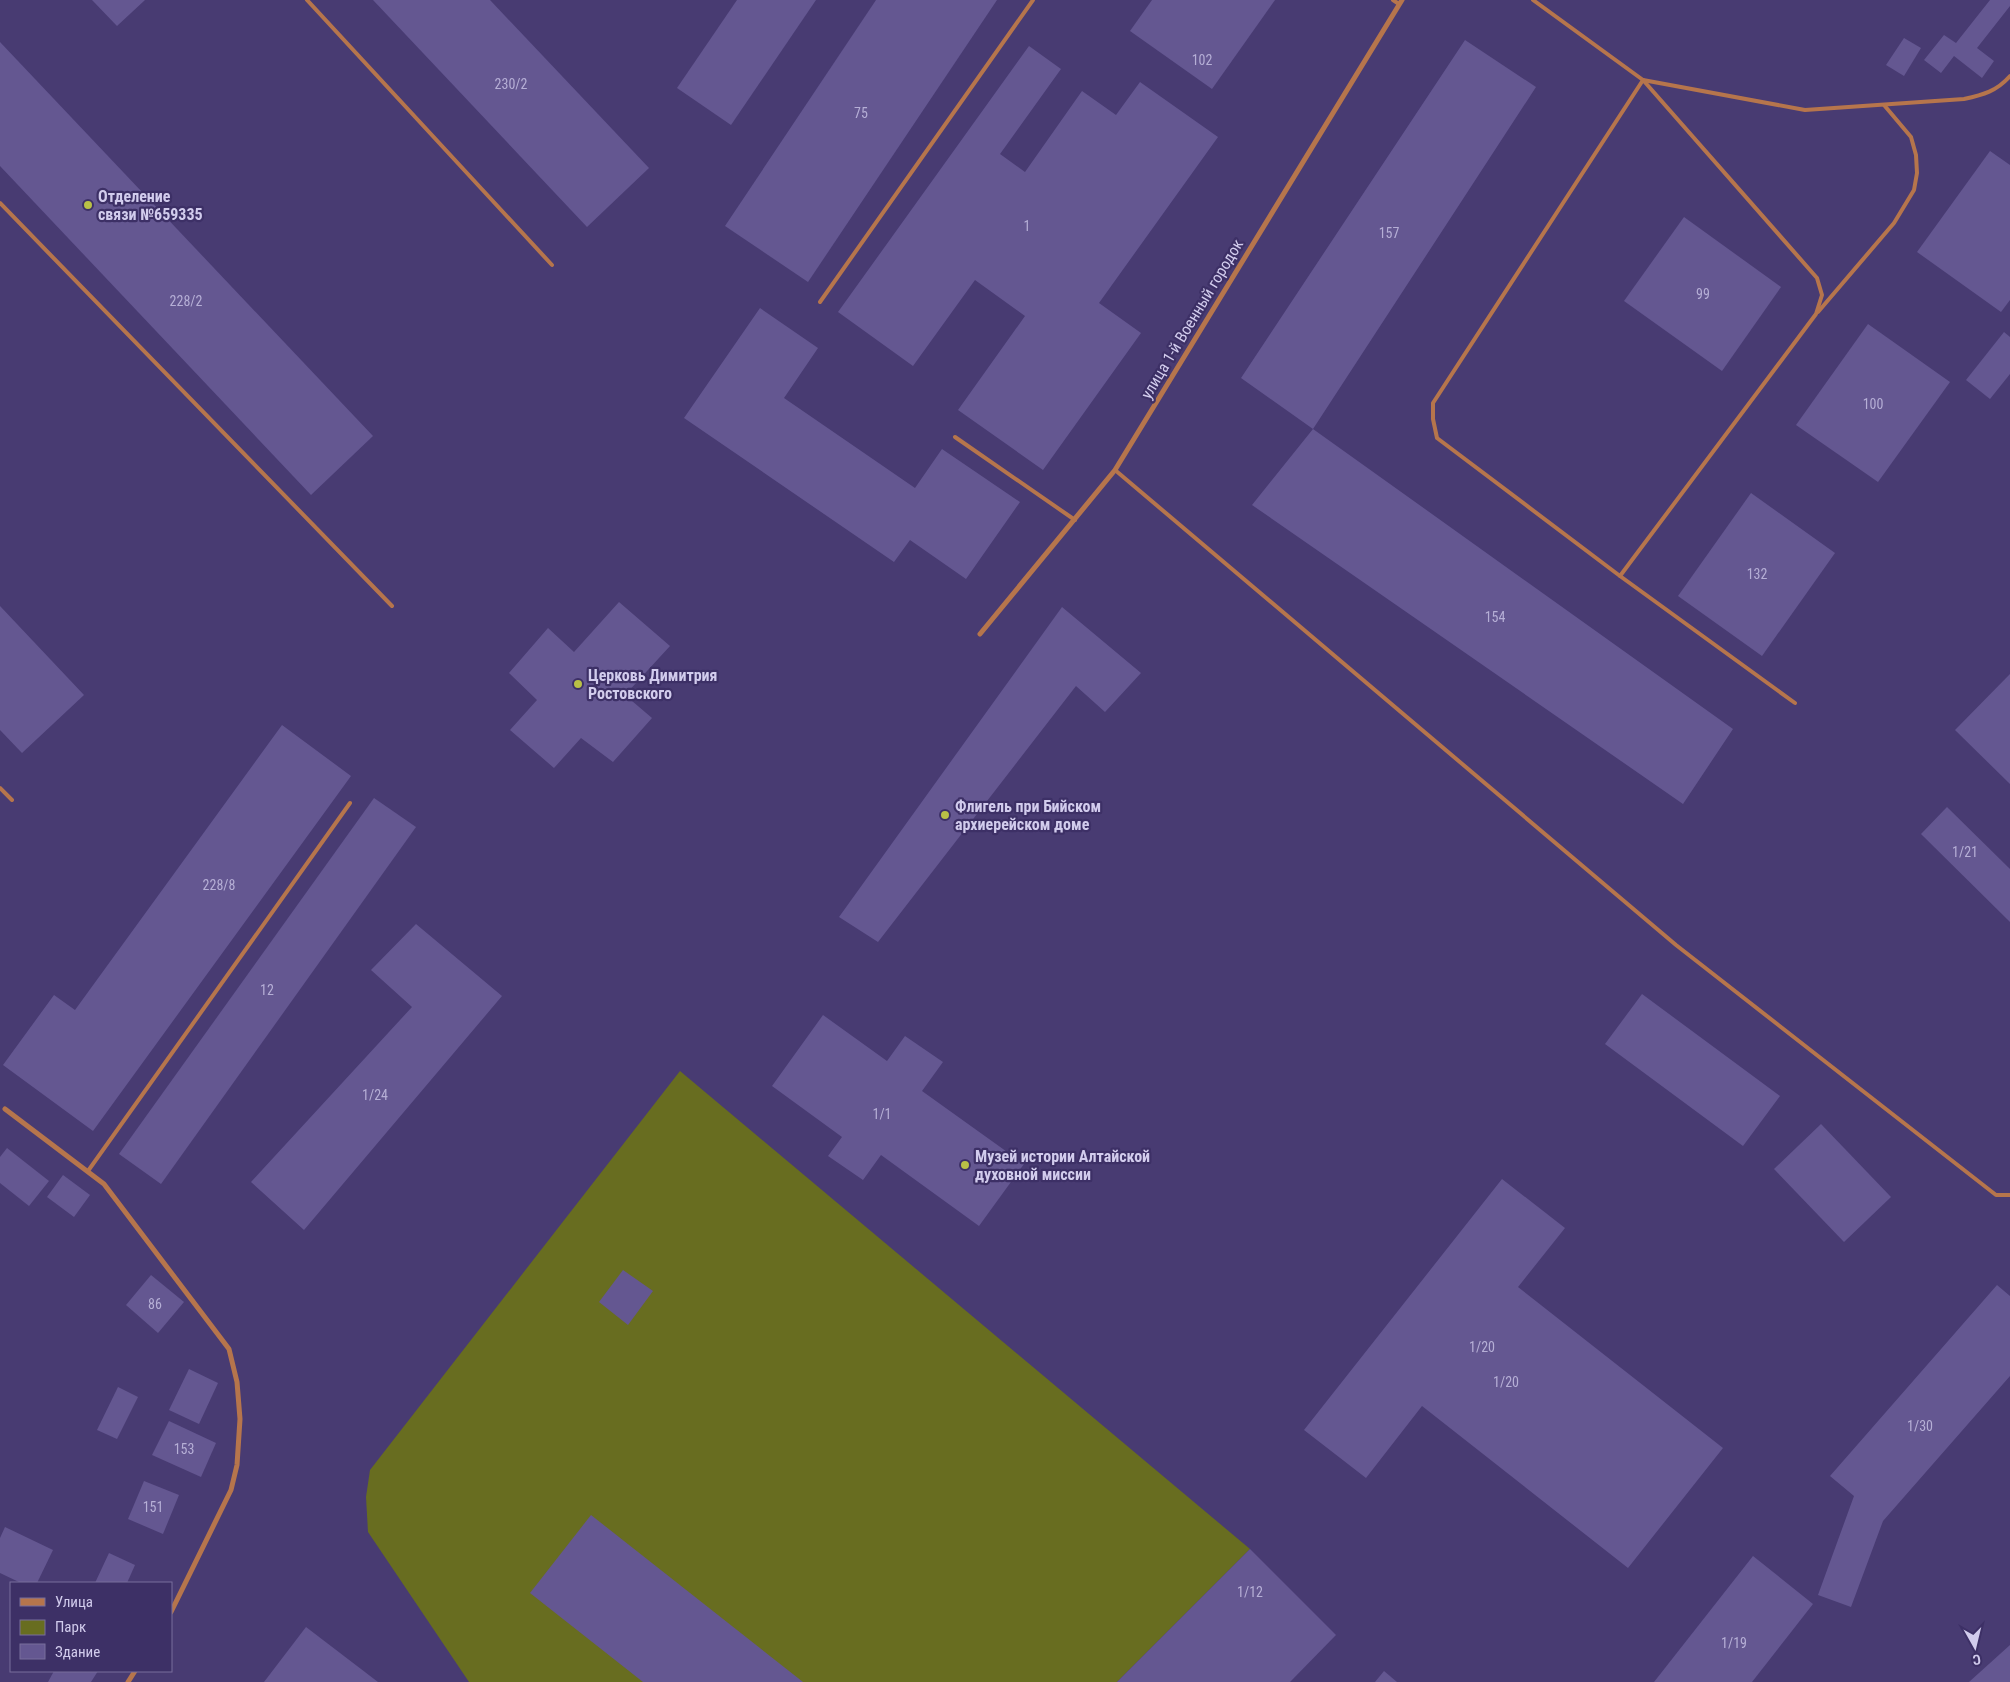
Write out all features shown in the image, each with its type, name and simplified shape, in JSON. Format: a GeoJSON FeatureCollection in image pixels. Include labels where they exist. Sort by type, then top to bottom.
{"type":"FeatureCollection","features":[{"type":"Feature","properties":{"kind":"street","name":"улица 1-й Военный городок"},"geometry":{"type":"LineString","coordinates":[[980,634],[1115,470],[1400,2]]}},
{"type":"Feature","properties":{"kind":"street"},"geometry":{"type":"LineString","coordinates":[[6,1109],[104,1184],[229,1350],[237,1382],[240,1419],[237,1465],[231,1490],[172,1610]]}},
{"type":"Feature","properties":{"kind":"lane"},"geometry":{"type":"LineString","coordinates":[[307,0],[552,264]]}},
{"type":"Feature","properties":{"kind":"lane"},"geometry":{"type":"LineString","coordinates":[[820,302],[1033,0]]}},
{"type":"Feature","properties":{"kind":"lane"},"geometry":{"type":"LineString","coordinates":[[1393,0],[1400,2]]}},
{"type":"Feature","properties":{"kind":"lane"},"geometry":{"type":"LineString","coordinates":[[1533,0],[1642,80],[1817,278],[1822,295],[1816,314]]}},
{"type":"Feature","properties":{"kind":"lane"},"geometry":{"type":"LineString","coordinates":[[1642,80],[1805,110],[1964,99],[1985,95],[2002,85],[2010,76]]}},
{"type":"Feature","properties":{"kind":"lane"},"geometry":{"type":"LineString","coordinates":[[1642,80],[1433,403],[1432,419],[1437,438],[1620,576],[1795,703]]}},
{"type":"Feature","properties":{"kind":"lane"},"geometry":{"type":"LineString","coordinates":[[1620,576],[1816,314],[1894,223],[1914,190],[1917,174],[1916,155],[1911,137],[1884,105]]}},
{"type":"Feature","properties":{"kind":"lane"},"geometry":{"type":"LineString","coordinates":[[0,203],[392,606]]}},
{"type":"Feature","properties":{"kind":"lane"},"geometry":{"type":"LineString","coordinates":[[955,437],[1075,520]]}},
{"type":"Feature","properties":{"kind":"lane"},"geometry":{"type":"LineString","coordinates":[[1115,470],[1676,945],[1996,1195],[2010,1195]]}},
{"type":"Feature","properties":{"kind":"lane"},"geometry":{"type":"LineString","coordinates":[[0,788],[12,800]]}},
{"type":"Feature","properties":{"kind":"lane"},"geometry":{"type":"LineString","coordinates":[[88,1171],[350,803]]}},
{"type":"Feature","properties":{"kind":"green space"},"geometry":{"type":"Polygon","coordinates":[[[680,1071],[1250,1549],[1117,1682],[469,1682],[368,1532],[366,1497],[370,1470],[680,1071]]]}},
{"type":"Feature","properties":{"kind":"building"},"geometry":{"type":"Polygon","coordinates":[[[92,0],[145,0],[117,26],[92,0]]]}},
{"type":"Feature","properties":{"kind":"building"},"geometry":{"type":"Polygon","coordinates":[[[373,0],[490,0],[649,168],[587,227],[373,0]]]}},
{"type":"Feature","properties":{"kind":"building"},"geometry":{"type":"Polygon","coordinates":[[[737,0],[816,0],[731,125],[677,88],[737,0]]]}},
{"type":"Feature","properties":{"kind":"building"},"geometry":{"type":"Polygon","coordinates":[[[876,0],[997,0],[808,282],[725,226],[876,0]]]}},
{"type":"Feature","properties":{"kind":"building"},"geometry":{"type":"Polygon","coordinates":[[[1152,0],[1275,0],[1212,89],[1130,31],[1152,0]]]}},
{"type":"Feature","properties":{"kind":"building"},"geometry":{"type":"Polygon","coordinates":[[[1990,0],[2010,0],[2010,6],[1977,48],[1994,61],[1982,78],[1954,56],[1941,73],[1924,60],[1944,35],[1956,43],[1990,0]]]}},
{"type":"Feature","properties":{"kind":"building"},"geometry":{"type":"Polygon","coordinates":[[[1904,38],[1921,48],[1904,76],[1886,65],[1904,38]]]}},
{"type":"Feature","properties":{"kind":"building"},"geometry":{"type":"Polygon","coordinates":[[[1465,40],[1536,87],[1313,429],[1241,378],[1465,40]]]}},
{"type":"Feature","properties":{"kind":"building"},"geometry":{"type":"Polygon","coordinates":[[[0,42],[373,436],[311,495],[0,166],[0,42]]]}},
{"type":"Feature","properties":{"kind":"building"},"geometry":{"type":"Polygon","coordinates":[[[1029,46],[1061,69],[1000,154],[1025,172],[1082,91],[1116,115],[1140,82],[1218,137],[1099,303],[1141,333],[1043,470],[958,410],[1025,316],[975,280],[913,366],[838,312],[1029,46]]]}},
{"type":"Feature","properties":{"kind":"building"},"geometry":{"type":"Polygon","coordinates":[[[1990,151],[2010,165],[2010,300],[2001,312],[1917,252],[1990,151]]]}},
{"type":"Feature","properties":{"kind":"building"},"geometry":{"type":"Polygon","coordinates":[[[1684,217],[1781,287],[1722,371],[1624,301],[1684,217]]]}},
{"type":"Feature","properties":{"kind":"building"},"geometry":{"type":"Polygon","coordinates":[[[760,308],[818,348],[784,398],[915,488],[942,449],[1020,502],[966,579],[910,540],[894,562],[684,418],[760,308]]]}},
{"type":"Feature","properties":{"kind":"building"},"geometry":{"type":"Polygon","coordinates":[[[1868,324],[1950,382],[1878,482],[1796,425],[1868,324]]]}},
{"type":"Feature","properties":{"kind":"building"},"geometry":{"type":"Polygon","coordinates":[[[2004,332],[2010,337],[2010,374],[1990,399],[1966,380],[2004,332]]]}},
{"type":"Feature","properties":{"kind":"building"},"geometry":{"type":"Polygon","coordinates":[[[1313,429],[1733,729],[1683,804],[1252,505],[1313,429]]]}},
{"type":"Feature","properties":{"kind":"building"},"geometry":{"type":"Polygon","coordinates":[[[1751,493],[1835,553],[1762,656],[1678,596],[1751,493]]]}},
{"type":"Feature","properties":{"kind":"building","name":"Церковь Димитрия Ростовского"},"geometry":{"type":"Polygon","coordinates":[[[619,602],[670,646],[625,695],[652,718],[613,762],[581,738],[554,768],[510,730],[537,700],[509,673],[548,628],[574,652],[619,602]]]}},
{"type":"Feature","properties":{"kind":"building"},"geometry":{"type":"Polygon","coordinates":[[[0,606],[84,695],[22,753],[0,730],[0,606]]]}},
{"type":"Feature","properties":{"kind":"building","name":"Флигель при Бийском архиерейском доме"},"geometry":{"type":"Polygon","coordinates":[[[1062,607],[1141,673],[1105,712],[1076,686],[878,942],[839,917],[1062,607]]]}},
{"type":"Feature","properties":{"kind":"building"},"geometry":{"type":"Polygon","coordinates":[[[2010,674],[2010,784],[1955,730],[2010,674]]]}},
{"type":"Feature","properties":{"kind":"building"},"geometry":{"type":"Polygon","coordinates":[[[282,725],[351,776],[93,1131],[3,1065],[54,995],[75,1010],[282,725]]]}},
{"type":"Feature","properties":{"kind":"building"},"geometry":{"type":"Polygon","coordinates":[[[374,798],[416,827],[161,1184],[119,1154],[374,798]]]}},
{"type":"Feature","properties":{"kind":"building"},"geometry":{"type":"Polygon","coordinates":[[[1947,807],[2010,869],[2010,922],[1921,834],[1947,807]]]}},
{"type":"Feature","properties":{"kind":"building"},"geometry":{"type":"Polygon","coordinates":[[[416,924],[502,996],[304,1230],[251,1182],[412,1007],[371,970],[416,924]]]}},
{"type":"Feature","properties":{"kind":"building"},"geometry":{"type":"Polygon","coordinates":[[[1642,994],[1780,1096],[1743,1146],[1605,1044],[1642,994]]]}},
{"type":"Feature","properties":{"kind":"building"},"geometry":{"type":"Polygon","coordinates":[[[823,1015],[887,1061],[905,1036],[943,1062],[922,1091],[1024,1164],[979,1226],[881,1155],[863,1180],[828,1156],[842,1137],[772,1086],[823,1015]]]}},
{"type":"Feature","properties":{"kind":"building"},"geometry":{"type":"Polygon","coordinates":[[[1821,1124],[1891,1197],[1844,1242],[1774,1169],[1821,1124]]]}},
{"type":"Feature","properties":{"kind":"building"},"geometry":{"type":"Polygon","coordinates":[[[7,1148],[49,1181],[29,1206],[0,1183],[0,1157],[7,1148]]]}},
{"type":"Feature","properties":{"kind":"building"},"geometry":{"type":"Polygon","coordinates":[[[63,1175],[90,1195],[74,1217],[47,1197],[63,1175]]]}},
{"type":"Feature","properties":{"kind":"building"},"geometry":{"type":"Polygon","coordinates":[[[1502,1179],[1565,1228],[1518,1287],[1723,1448],[1628,1568],[1422,1406],[1366,1478],[1304,1430],[1502,1179]]]}},
{"type":"Feature","properties":{"kind":"building"},"geometry":{"type":"Polygon","coordinates":[[[623,1270],[653,1291],[628,1325],[599,1302],[623,1270]]]}},
{"type":"Feature","properties":{"kind":"building"},"geometry":{"type":"Polygon","coordinates":[[[151,1275],[184,1302],[158,1333],[126,1305],[151,1275]]]}},
{"type":"Feature","properties":{"kind":"building"},"geometry":{"type":"Polygon","coordinates":[[[1997,1285],[2010,1296],[2010,1376],[1883,1521],[1851,1607],[1818,1595],[1854,1496],[1830,1476],[1997,1285]]]}},
{"type":"Feature","properties":{"kind":"building"},"geometry":{"type":"Polygon","coordinates":[[[189,1369],[218,1383],[199,1424],[169,1410],[189,1369]]]}},
{"type":"Feature","properties":{"kind":"building"},"geometry":{"type":"Polygon","coordinates":[[[118,1387],[138,1397],[117,1439],[97,1430],[118,1387]]]}},
{"type":"Feature","properties":{"kind":"building"},"geometry":{"type":"Polygon","coordinates":[[[169,1421],[216,1443],[201,1477],[152,1455],[169,1421]]]}},
{"type":"Feature","properties":{"kind":"building"},"geometry":{"type":"Polygon","coordinates":[[[144,1481],[179,1495],[163,1534],[128,1519],[144,1481]]]}},
{"type":"Feature","properties":{"kind":"building"},"geometry":{"type":"Polygon","coordinates":[[[591,1515],[803,1682],[643,1682],[530,1593],[591,1515]]]}},
{"type":"Feature","properties":{"kind":"building"},"geometry":{"type":"Polygon","coordinates":[[[5,1527],[53,1550],[37,1582],[19,1582],[0,1573],[0,1538],[5,1527]]]}},
{"type":"Feature","properties":{"kind":"building"},"geometry":{"type":"Polygon","coordinates":[[[1250,1549],[1336,1635],[1290,1682],[1117,1682],[1250,1549]]]}},
{"type":"Feature","properties":{"kind":"building"},"geometry":{"type":"Polygon","coordinates":[[[109,1553],[135,1565],[127,1582],[95,1582],[109,1553]]]}},
{"type":"Feature","properties":{"kind":"building"},"geometry":{"type":"Polygon","coordinates":[[[1753,1556],[1813,1604],[1752,1682],[1654,1682],[1753,1556]]]}},
{"type":"Feature","properties":{"kind":"building"},"geometry":{"type":"Polygon","coordinates":[[[306,1627],[378,1682],[264,1682],[306,1627]]]}},
{"type":"Feature","properties":{"kind":"building"},"geometry":{"type":"Polygon","coordinates":[[[2010,1645],[2010,1682],[1969,1682],[2010,1645]]]}},
{"type":"Feature","properties":{"kind":"building"},"geometry":{"type":"Polygon","coordinates":[[[1384,1671],[1397,1682],[1375,1682],[1384,1671]]]}},
{"type":"Feature","properties":{"kind":"building"},"geometry":{"type":"Polygon","coordinates":[[[53,1672],[97,1672],[91,1682],[48,1682],[53,1672]]]}},
{"type":"Feature","properties":{"kind":"place","name":"Отделение связи №659335"},"geometry":{"type":"Point","coordinates":[88,205]}},
{"type":"Feature","properties":{"kind":"place","name":"Церковь Димитрия Ростовского"},"geometry":{"type":"Point","coordinates":[578,684]}},
{"type":"Feature","properties":{"kind":"place","name":"Флигель при Бийском архиерейском доме"},"geometry":{"type":"Point","coordinates":[945,815]}},
{"type":"Feature","properties":{"kind":"place","name":"Музей истории Алтайской духовной миссии"},"geometry":{"type":"Point","coordinates":[965,1165]}}]}
